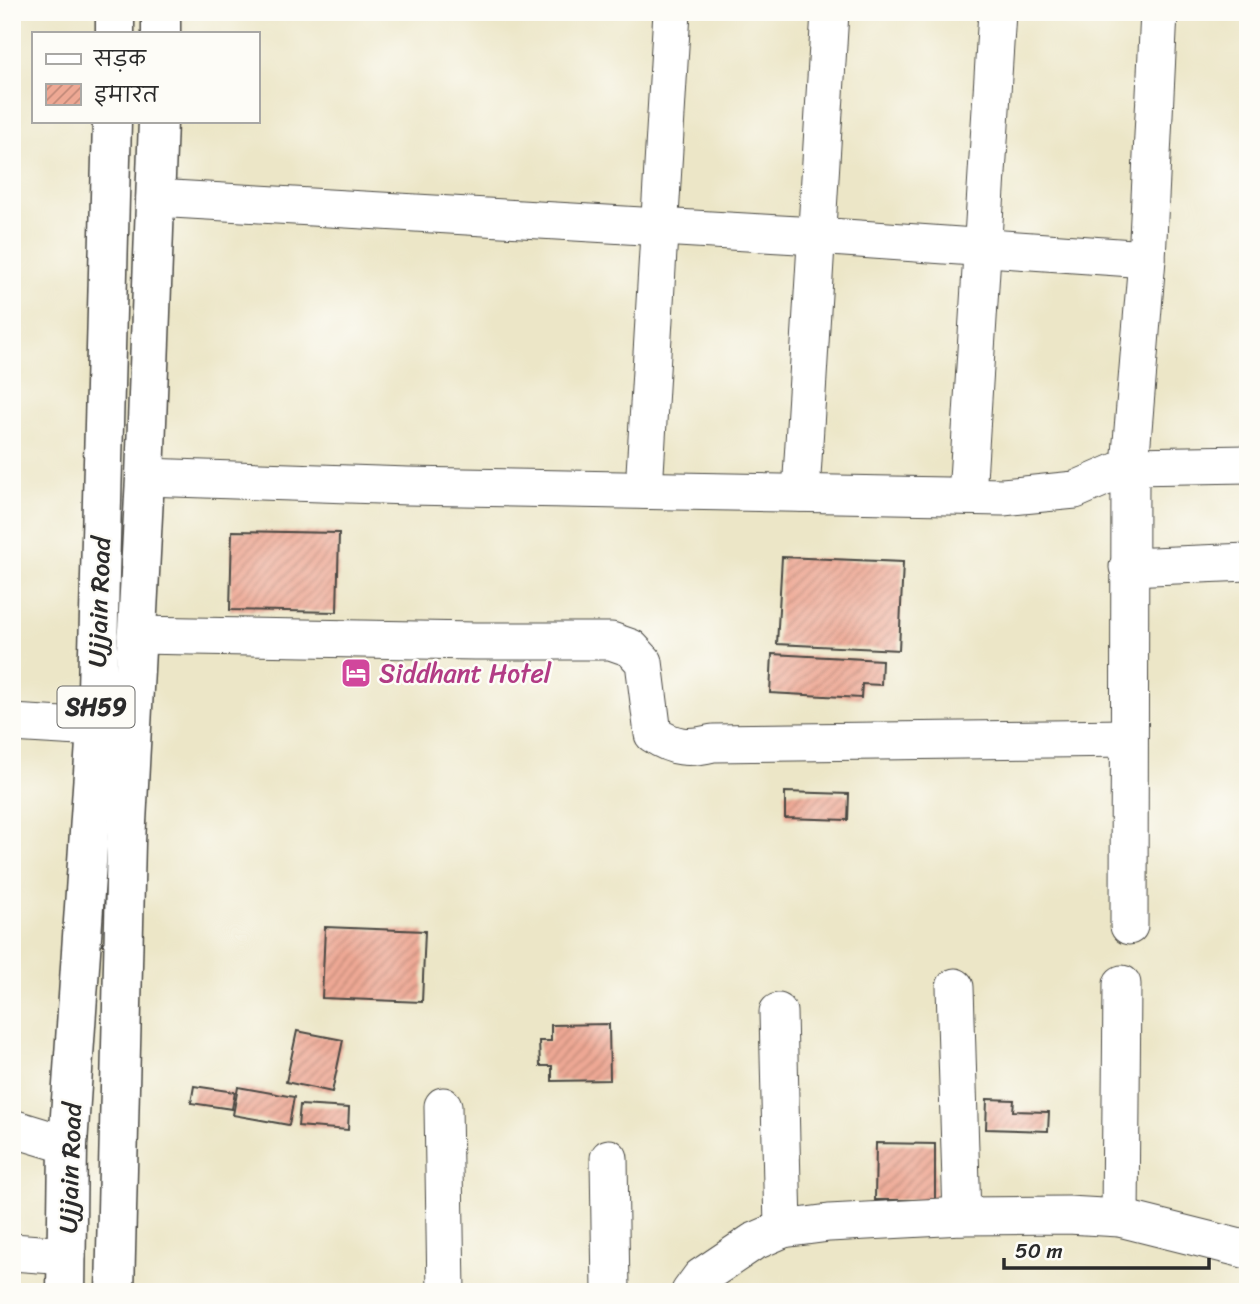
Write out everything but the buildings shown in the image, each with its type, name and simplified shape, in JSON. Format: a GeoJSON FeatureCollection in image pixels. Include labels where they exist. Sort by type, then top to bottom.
{"type":"FeatureCollection","features":[{"type":"Feature","properties":{"kind":"main road"},"geometry":{"type":"LineString","coordinates":[[115,32],[116,12]]}},
{"type":"Feature","properties":{"kind":"main road"},"geometry":{"type":"LineString","coordinates":[[161,32],[162,12]]}},
{"type":"Feature","properties":{"kind":"main road","name":"Ujjain Road"},"geometry":{"type":"LineString","coordinates":[[67,1274],[68,1145],[96,727],[113,122]]}},
{"type":"Feature","properties":{"kind":"main road","name":"Ujjain Road"},"geometry":{"type":"LineString","coordinates":[[115,1292],[124,889],[145,477],[158,122]]}},
{"type":"Feature","properties":{"kind":"street"},"geometry":{"type":"LineString","coordinates":[[644,490],[671,12]]}},
{"type":"Feature","properties":{"kind":"street"},"geometry":{"type":"LineString","coordinates":[[801,493],[830,12]]}},
{"type":"Feature","properties":{"kind":"street"},"geometry":{"type":"LineString","coordinates":[[967,496],[997,12]]}},
{"type":"Feature","properties":{"kind":"street"},"geometry":{"type":"LineString","coordinates":[[1129,926],[1130,466],[1147,259],[1159,12]]}},
{"type":"Feature","properties":{"kind":"street"},"geometry":{"type":"LineString","coordinates":[[155,198],[817,236],[1147,259]]}},
{"type":"Feature","properties":{"kind":"street"},"geometry":{"type":"LineString","coordinates":[[145,477],[408,486],[1003,497],[1075,490],[1130,466],[1248,464]]}},
{"type":"Feature","properties":{"kind":"street"},"geometry":{"type":"LineString","coordinates":[[1128,568],[1248,562]]}},
{"type":"Feature","properties":{"kind":"street"},"geometry":{"type":"LineString","coordinates":[[136,635],[611,641],[631,648],[644,662],[653,734],[668,744],[694,747],[713,743],[1128,738]]}},
{"type":"Feature","properties":{"kind":"street"},"geometry":{"type":"LineString","coordinates":[[12,723],[96,727]]}},
{"type":"Feature","properties":{"kind":"street"},"geometry":{"type":"LineString","coordinates":[[1121,1218],[1122,984]]}},
{"type":"Feature","properties":{"kind":"street"},"geometry":{"type":"LineString","coordinates":[[955,987],[962,1216]]}},
{"type":"Feature","properties":{"kind":"street"},"geometry":{"type":"LineString","coordinates":[[778,1012],[783,1230]]}},
{"type":"Feature","properties":{"kind":"street"},"geometry":{"type":"LineString","coordinates":[[443,1107],[446,1292]]}},
{"type":"Feature","properties":{"kind":"street"},"geometry":{"type":"LineString","coordinates":[[12,1128],[68,1145]]}},
{"type":"Feature","properties":{"kind":"street"},"geometry":{"type":"LineString","coordinates":[[608,1158],[611,1292]]}},
{"type":"Feature","properties":{"kind":"street"},"geometry":{"type":"LineString","coordinates":[[690,1292],[701,1277],[753,1242],[783,1230],[830,1223],[962,1216],[1068,1215],[1121,1218],[1248,1251]]}},
{"type":"Feature","properties":{"kind":"street"},"geometry":{"type":"LineString","coordinates":[[12,1252],[67,1274]]}},
{"type":"Feature","properties":{"kind":"place","name":"Siddhant Hotel"},"geometry":{"type":"Point","coordinates":[356,673]}}]}
